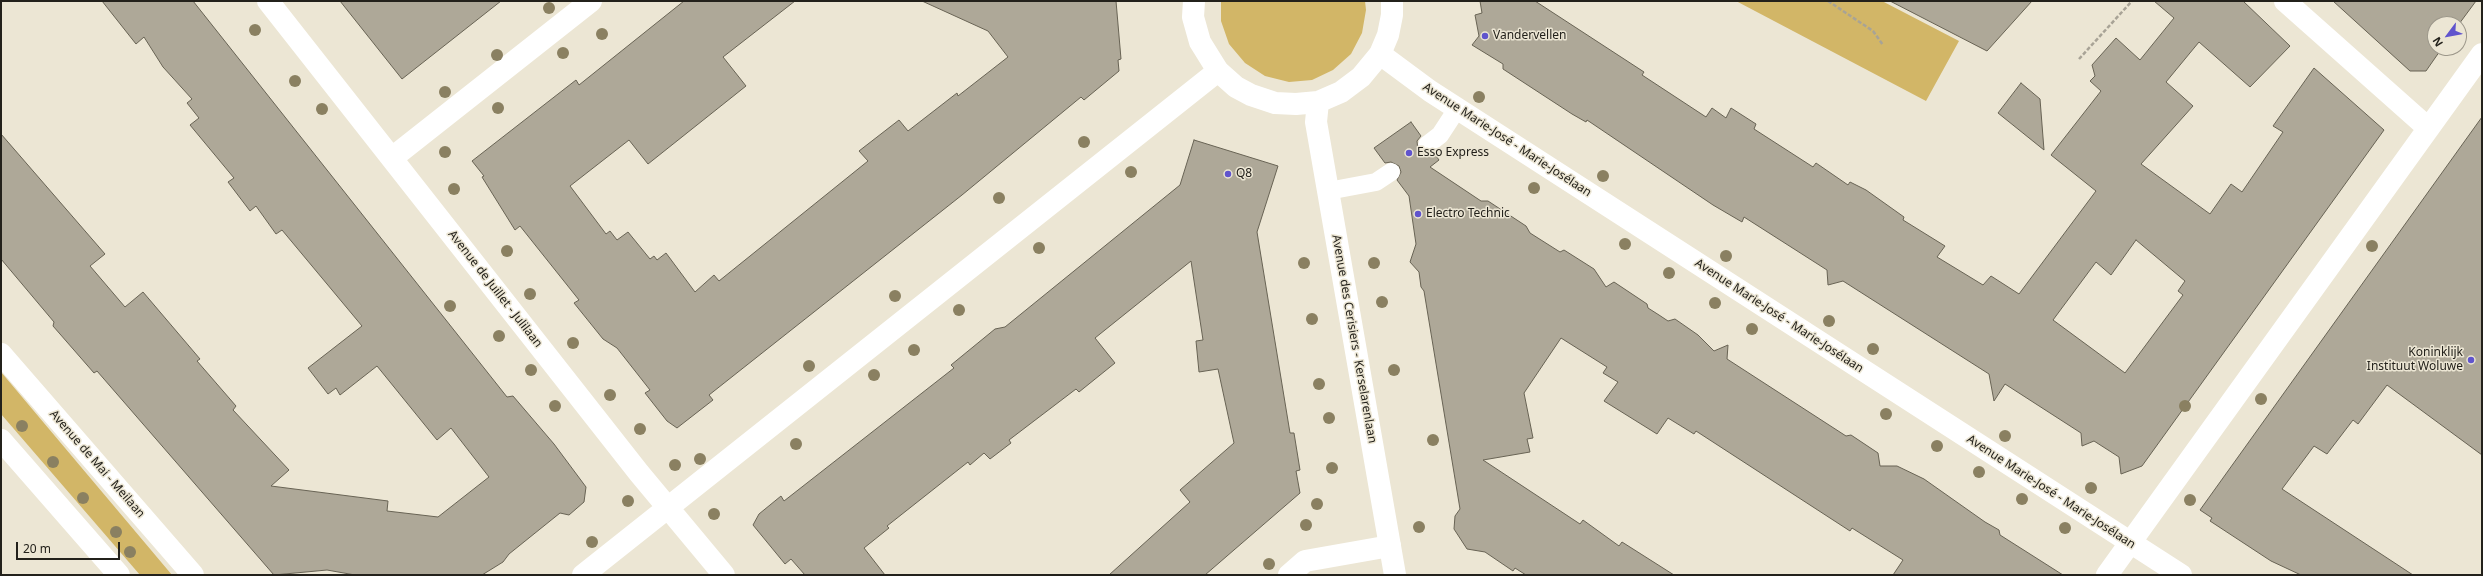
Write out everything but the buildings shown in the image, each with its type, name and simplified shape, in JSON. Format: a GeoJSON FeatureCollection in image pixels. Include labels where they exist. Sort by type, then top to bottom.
{"type":"FeatureCollection","features":[{"type":"Feature","properties":{"kind":"street","name":"Avenue de Juillet - Julilaan"},"geometry":{"type":"LineString","coordinates":[[268,1],[668,508],[724,575]]}},
{"type":"Feature","properties":{"kind":"street"},"geometry":{"type":"LineString","coordinates":[[392,158],[591,1]]}},
{"type":"Feature","properties":{"kind":"street"},"geometry":{"type":"LineString","coordinates":[[1194,1],[1193,17],[1200,42],[1218,71],[1236,86],[1251,95],[1275,103],[1318,102],[1341,92],[1361,77],[1380,54],[1388,35],[1392,15],[1392,1]]}},
{"type":"Feature","properties":{"kind":"street"},"geometry":{"type":"LineString","coordinates":[[2285,1],[2428,128]]}},
{"type":"Feature","properties":{"kind":"street","name":"Avenue Marie-José - Marie-Josélaan"},"geometry":{"type":"LineString","coordinates":[[1380,54],[1457,109],[2181,575]]}},
{"type":"Feature","properties":{"kind":"street"},"geometry":{"type":"LineString","coordinates":[[2107,575],[2482,54]]}},
{"type":"Feature","properties":{"kind":"street"},"geometry":{"type":"LineString","coordinates":[[583,575],[1218,71]]}},
{"type":"Feature","properties":{"kind":"street","name":"Avenue des Cerisiers - Kerselarenlaan"},"geometry":{"type":"LineString","coordinates":[[1318,102],[1316,122],[1395,575]]}},
{"type":"Feature","properties":{"kind":"street","name":"Avenue de Mai - Meilaan"},"geometry":{"type":"LineString","coordinates":[[1,354],[193,575]]}},
{"type":"Feature","properties":{"kind":"street"},"geometry":{"type":"LineString","coordinates":[[1,440],[119,575]]}},
{"type":"Feature","properties":{"kind":"street"},"geometry":{"type":"LineString","coordinates":[[1289,575],[1305,561],[1390,546]]}},
{"type":"Feature","properties":{"kind":"lane"},"geometry":{"type":"LineString","coordinates":[[1427,145],[1440,135],[1457,109]]}},
{"type":"Feature","properties":{"kind":"lane"},"geometry":{"type":"LineString","coordinates":[[1328,190],[1376,182],[1391,172]]}},
{"type":"Feature","properties":{"kind":"path"},"geometry":{"type":"LineString","coordinates":[[1828,1],[1872,31],[1883,44]]}},
{"type":"Feature","properties":{"kind":"path"},"geometry":{"type":"LineString","coordinates":[[2080,59],[2132,1]]}},
{"type":"Feature","properties":{"kind":"shaded area"},"geometry":{"type":"Polygon","coordinates":[[[1221,1],[1365,1],[1366,10],[1362,33],[1351,54],[1333,70],[1312,80],[1289,82],[1265,76],[1245,63],[1229,44],[1221,21],[1221,1]]]}},
{"type":"Feature","properties":{"kind":"shaded area"},"geometry":{"type":"Polygon","coordinates":[[[1736,1],[1882,1],[1959,41],[1926,101],[1736,1]]]}},
{"type":"Feature","properties":{"kind":"shaded area"},"geometry":{"type":"Polygon","coordinates":[[[1,372],[172,575],[140,575],[1,414],[1,372]]]}},
{"type":"Feature","properties":{"kind":"place","name":"Vandervellen"},"geometry":{"type":"Point","coordinates":[1485,36]}},
{"type":"Feature","properties":{"kind":"place","name":"Esso Express"},"geometry":{"type":"Point","coordinates":[1409,153]}},
{"type":"Feature","properties":{"kind":"place","name":"Q8"},"geometry":{"type":"Point","coordinates":[1228,174]}},
{"type":"Feature","properties":{"kind":"place","name":"Electro Technic"},"geometry":{"type":"Point","coordinates":[1418,214]}},
{"type":"Feature","properties":{"kind":"place","name":"Koninklijk Instituut Woluwe"},"geometry":{"type":"Point","coordinates":[2471,360]}}]}
